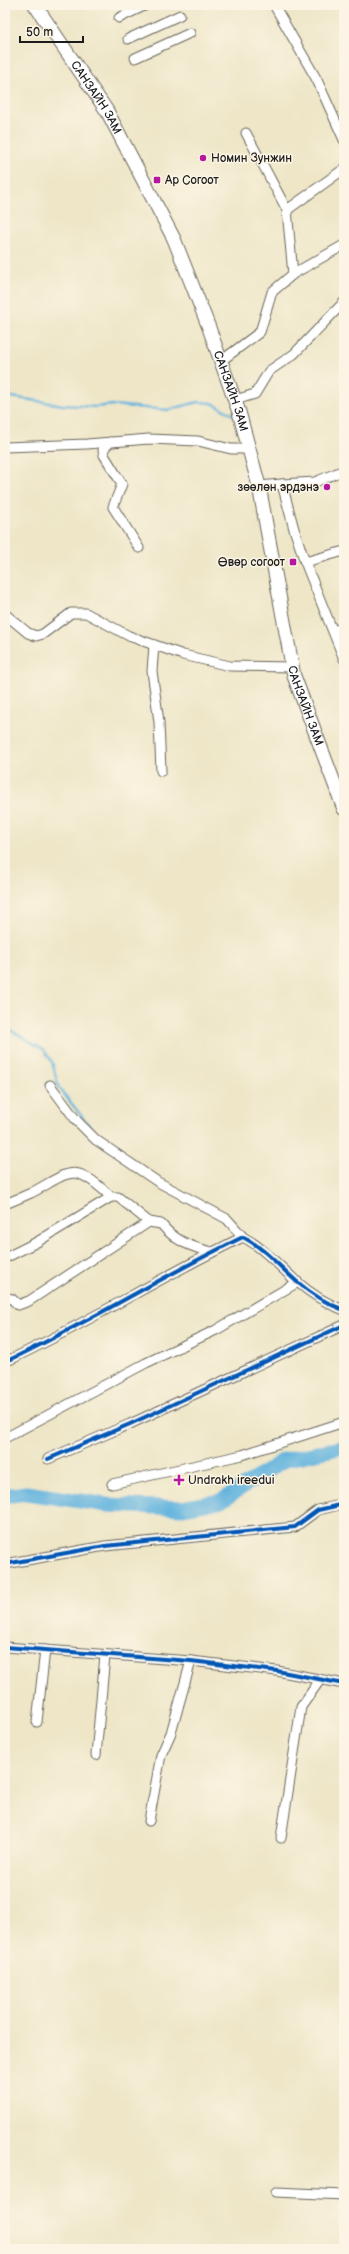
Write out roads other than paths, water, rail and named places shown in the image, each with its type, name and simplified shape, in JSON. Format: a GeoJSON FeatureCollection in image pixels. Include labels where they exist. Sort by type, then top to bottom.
{"type":"FeatureCollection","features":[{"type":"Feature","properties":{"kind":"main road","name":"САНЗАЙН ЗАМ"},"geometry":{"type":"LineString","coordinates":[[35,5],[107,111],[167,226],[221,361],[250,449],[259,486],[293,667],[344,809]]}},
{"type":"Feature","properties":{"kind":"street"},"geometry":{"type":"LineString","coordinates":[[119,18],[146,5]]}},
{"type":"Feature","properties":{"kind":"street"},"geometry":{"type":"LineString","coordinates":[[274,5],[317,80],[344,140]]}},
{"type":"Feature","properties":{"kind":"street"},"geometry":{"type":"LineString","coordinates":[[128,39],[180,15]]}},
{"type":"Feature","properties":{"kind":"street"},"geometry":{"type":"LineString","coordinates":[[135,58],[190,32]]}},
{"type":"Feature","properties":{"kind":"street"},"geometry":{"type":"LineString","coordinates":[[246,133],[287,210],[293,274]]}},
{"type":"Feature","properties":{"kind":"street"},"geometry":{"type":"LineString","coordinates":[[287,210],[344,169]]}},
{"type":"Feature","properties":{"kind":"street"},"geometry":{"type":"LineString","coordinates":[[221,361],[260,332],[272,292],[293,274],[344,245]]}},
{"type":"Feature","properties":{"kind":"street"},"geometry":{"type":"LineString","coordinates":[[235,400],[255,394],[269,371],[294,354],[344,302]]}},
{"type":"Feature","properties":{"kind":"street"},"geometry":{"type":"LineString","coordinates":[[5,447],[149,439],[198,441],[231,449],[250,449]]}},
{"type":"Feature","properties":{"kind":"street"},"geometry":{"type":"LineString","coordinates":[[110,442],[103,450],[104,456],[122,484],[114,507],[139,548]]}},
{"type":"Feature","properties":{"kind":"street"},"geometry":{"type":"LineString","coordinates":[[259,486],[314,482],[344,470]]}},
{"type":"Feature","properties":{"kind":"street"},"geometry":{"type":"LineString","coordinates":[[282,484],[294,529],[305,562],[319,601],[334,631],[344,659]]}},
{"type":"Feature","properties":{"kind":"street"},"geometry":{"type":"LineString","coordinates":[[305,562],[344,551]]}},
{"type":"Feature","properties":{"kind":"street"},"geometry":{"type":"LineString","coordinates":[[5,614],[28,633],[36,636],[43,634],[71,613],[86,613],[130,636],[183,655],[230,666],[293,667]]}},
{"type":"Feature","properties":{"kind":"street"},"geometry":{"type":"LineString","coordinates":[[334,631],[344,627]]}},
{"type":"Feature","properties":{"kind":"street"},"geometry":{"type":"LineString","coordinates":[[154,645],[152,671],[159,722],[161,771]]}},
{"type":"Feature","properties":{"kind":"street"},"geometry":{"type":"LineString","coordinates":[[50,1085],[76,1120],[96,1140],[158,1182],[227,1219],[243,1237],[254,1243],[298,1282],[332,1305],[344,1310]]}},
{"type":"Feature","properties":{"kind":"street"},"geometry":{"type":"LineString","coordinates":[[5,1204],[31,1193],[61,1175],[69,1173],[76,1173],[95,1181],[111,1197]]}},
{"type":"Feature","properties":{"kind":"street"},"geometry":{"type":"LineString","coordinates":[[5,1258],[37,1242],[111,1197],[118,1197],[149,1222],[162,1224],[168,1232],[186,1245],[212,1252]]}},
{"type":"Feature","properties":{"kind":"street"},"geometry":{"type":"LineString","coordinates":[[5,1297],[12,1299],[18,1305],[30,1301],[149,1222]]}},
{"type":"Feature","properties":{"kind":"street"},"geometry":{"type":"LineString","coordinates":[[5,1362],[47,1342],[212,1252],[243,1237]]}},
{"type":"Feature","properties":{"kind":"street"},"geometry":{"type":"LineString","coordinates":[[5,1438],[146,1363],[216,1330],[298,1282]]}},
{"type":"Feature","properties":{"kind":"street"},"geometry":{"type":"LineString","coordinates":[[48,1459],[130,1424],[344,1325]]}},
{"type":"Feature","properties":{"kind":"street"},"geometry":{"type":"LineString","coordinates":[[112,1484],[242,1455],[283,1444],[344,1422]]}},
{"type":"Feature","properties":{"kind":"street"},"geometry":{"type":"LineString","coordinates":[[5,1564],[105,1546],[295,1527],[318,1510],[344,1504]]}},
{"type":"Feature","properties":{"kind":"street"},"geometry":{"type":"LineString","coordinates":[[5,1647],[191,1661],[277,1671],[344,1684]]}},
{"type":"Feature","properties":{"kind":"street"},"geometry":{"type":"LineString","coordinates":[[37,1722],[45,1650]]}},
{"type":"Feature","properties":{"kind":"street"},"geometry":{"type":"LineString","coordinates":[[96,1755],[105,1655]]}},
{"type":"Feature","properties":{"kind":"street"},"geometry":{"type":"LineString","coordinates":[[149,1821],[161,1755],[171,1734],[191,1661]]}},
{"type":"Feature","properties":{"kind":"street"},"geometry":{"type":"LineString","coordinates":[[281,1838],[301,1707],[320,1680]]}},
{"type":"Feature","properties":{"kind":"street"},"geometry":{"type":"LineString","coordinates":[[276,2192],[344,2195]]}},
{"type":"Feature","properties":{"kind":"waterway"},"geometry":{"type":"LineString","coordinates":[[5,396],[63,405],[95,407],[112,405],[168,410],[198,402],[212,403],[235,416]]}},
{"type":"Feature","properties":{"kind":"waterway"},"geometry":{"type":"LineString","coordinates":[[5,1027],[44,1050],[52,1062],[59,1088],[92,1129]]}},
{"type":"Feature","properties":{"kind":"waterway"},"geometry":{"type":"LineString","coordinates":[[96,1134],[107,1142]]}},
{"type":"Feature","properties":{"kind":"waterway"},"geometry":{"type":"LineString","coordinates":[[5,1496],[26,1493],[108,1505],[182,1508],[221,1501],[284,1460],[344,1447]]}},
{"type":"Feature","properties":{"kind":"place","name":"Номин Зунжин"},"geometry":{"type":"Point","coordinates":[203,158]}},
{"type":"Feature","properties":{"kind":"place","name":"Ар Согоот"},"geometry":{"type":"Point","coordinates":[157,180]}},
{"type":"Feature","properties":{"kind":"place","name":"зөөлөн эрдэнэ"},"geometry":{"type":"Point","coordinates":[327,487]}},
{"type":"Feature","properties":{"kind":"place","name":"Өвөр согоот"},"geometry":{"type":"Point","coordinates":[293,562]}},
{"type":"Feature","properties":{"kind":"place","name":"Undrakh ireedui"},"geometry":{"type":"Point","coordinates":[179,1480]}}]}
